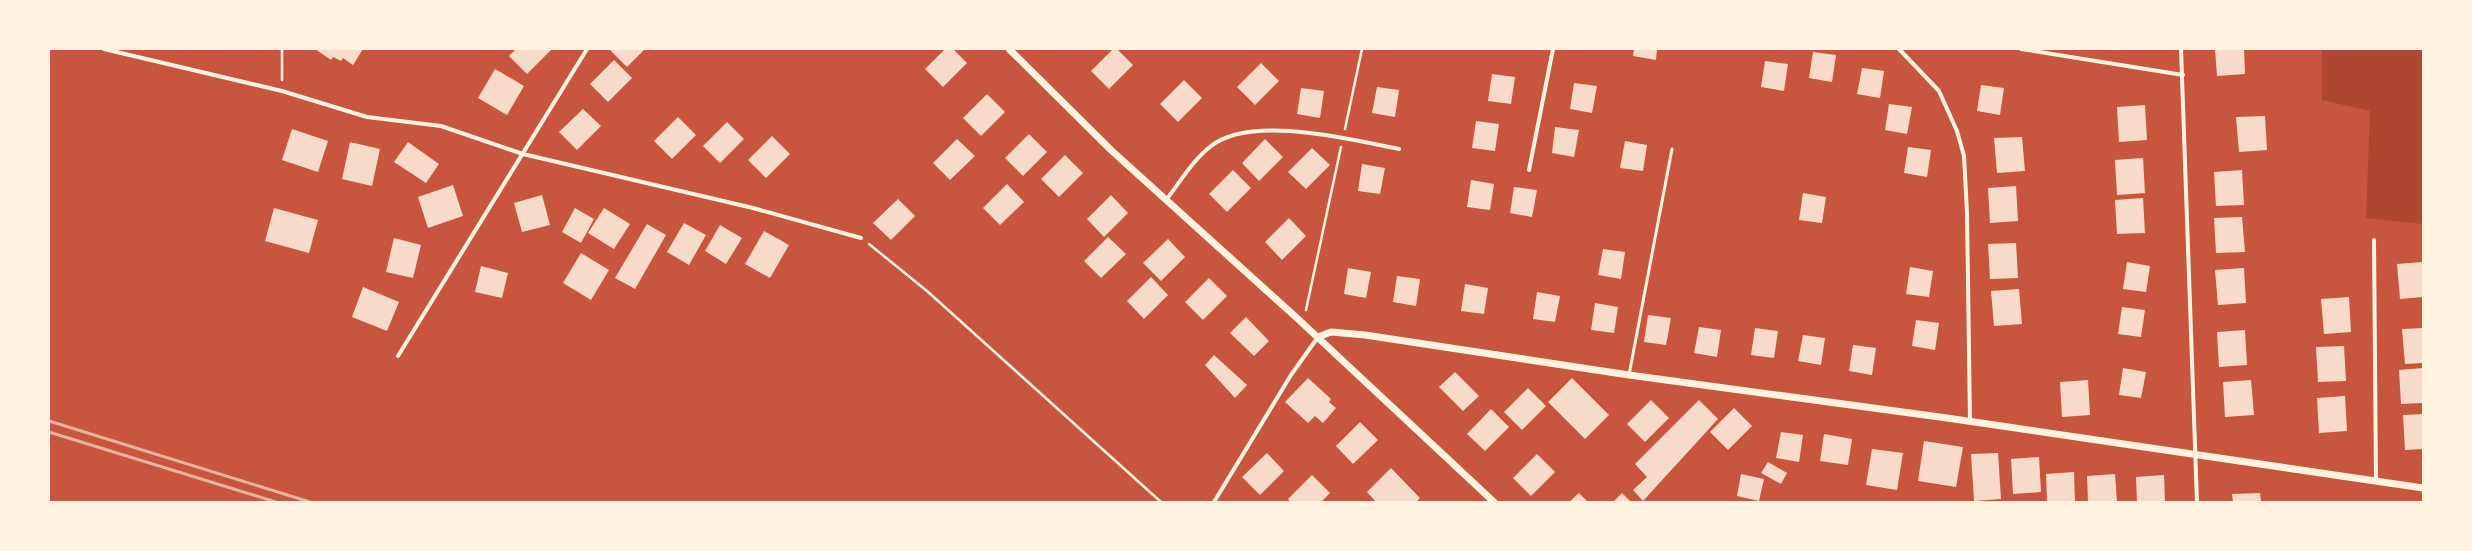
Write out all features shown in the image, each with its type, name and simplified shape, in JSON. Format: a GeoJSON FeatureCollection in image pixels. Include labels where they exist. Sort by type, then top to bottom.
{"type":"FeatureCollection","features":[{"type":"Feature","properties":{"kind":"street"},"geometry":{"type":"LineString","coordinates":[[104,49],[282,91],[367,117],[441,126],[523,154],[753,208],[862,238]]}},
{"type":"Feature","properties":{"kind":"street"},"geometry":{"type":"LineString","coordinates":[[398,356],[587,49]]}},
{"type":"Feature","properties":{"kind":"street"},"geometry":{"type":"LineString","coordinates":[[1009,49],[1058,99],[1166,200],[1318,337],[1494,502]]}},
{"type":"Feature","properties":{"kind":"street"},"geometry":{"type":"LineString","coordinates":[[1529,170],[1553,49]]}},
{"type":"Feature","properties":{"kind":"street"},"geometry":{"type":"LineString","coordinates":[[1899,49],[1940,92],[1958,131],[1964,156],[1968,221],[1970,421]]}},
{"type":"Feature","properties":{"kind":"street"},"geometry":{"type":"LineString","coordinates":[[2021,49],[2042,50],[2183,76]]}},
{"type":"Feature","properties":{"kind":"street"},"geometry":{"type":"LineString","coordinates":[[2181,49],[2196,502]]}},
{"type":"Feature","properties":{"kind":"street"},"geometry":{"type":"LineString","coordinates":[[1166,200],[1198,158],[1212,145],[1228,137],[1263,131],[1282,130],[1399,149]]}},
{"type":"Feature","properties":{"kind":"street"},"geometry":{"type":"LineString","coordinates":[[2374,240],[2376,480]]}},
{"type":"Feature","properties":{"kind":"street"},"geometry":{"type":"LineString","coordinates":[[1214,502],[1287,381],[1318,337],[1331,332],[1365,335],[1629,375],[1970,421],[2423,488]]}},
{"type":"Feature","properties":{"kind":"lane"},"geometry":{"type":"LineString","coordinates":[[1629,375],[1672,149]]}},
{"type":"Feature","properties":{"kind":"path"},"geometry":{"type":"LineString","coordinates":[[282,49],[282,91]]}},
{"type":"Feature","properties":{"kind":"path"},"geometry":{"type":"LineString","coordinates":[[1305,312],[1308,309],[1362,49]]}},
{"type":"Feature","properties":{"kind":"path"},"geometry":{"type":"LineString","coordinates":[[862,238],[927,291],[1161,502]]}},
{"type":"Feature","properties":{"kind":"shaded area"},"geometry":{"type":"Polygon","coordinates":[[[2322,49],[2423,49],[2423,224],[2366,218],[2370,111],[2322,100],[2322,49]]]}},
{"type":"Feature","properties":{"kind":"building"},"geometry":{"type":"Polygon","coordinates":[[[315,49],[363,49],[353,65],[343,58],[341,61],[333,57],[331,60],[315,49]]]}},
{"type":"Feature","properties":{"kind":"building"},"geometry":{"type":"Polygon","coordinates":[[[516,49],[551,50],[527,74],[509,56],[516,49]]]}},
{"type":"Feature","properties":{"kind":"building"},"geometry":{"type":"Polygon","coordinates":[[[609,49],[645,49],[627,67],[609,49]]]}},
{"type":"Feature","properties":{"kind":"building"},"geometry":{"type":"Polygon","coordinates":[[[945,49],[953,49],[967,63],[943,87],[925,69],[945,49]]]}},
{"type":"Feature","properties":{"kind":"building"},"geometry":{"type":"Polygon","coordinates":[[[1113,49],[1117,49],[1133,65],[1109,89],[1091,71],[1113,49]]]}},
{"type":"Feature","properties":{"kind":"building"},"geometry":{"type":"Polygon","coordinates":[[[1634,49],[1657,49],[1656,60],[1633,56],[1634,49]]]}},
{"type":"Feature","properties":{"kind":"building"},"geometry":{"type":"Polygon","coordinates":[[[2215,49],[2244,49],[2245,74],[2217,76],[2215,49]]]}},
{"type":"Feature","properties":{"kind":"building"},"geometry":{"type":"Polygon","coordinates":[[[1813,52],[1836,55],[1832,82],[1809,78],[1813,52]]]}},
{"type":"Feature","properties":{"kind":"building"},"geometry":{"type":"Polygon","coordinates":[[[614,60],[632,78],[608,102],[590,84],[614,60]]]}},
{"type":"Feature","properties":{"kind":"building"},"geometry":{"type":"Polygon","coordinates":[[[1765,61],[1788,64],[1784,91],[1761,87],[1765,61]]]}},
{"type":"Feature","properties":{"kind":"building"},"geometry":{"type":"Polygon","coordinates":[[[1261,63],[1279,81],[1255,105],[1237,87],[1261,63]]]}},
{"type":"Feature","properties":{"kind":"building"},"geometry":{"type":"Polygon","coordinates":[[[1862,68],[1884,71],[1880,98],[1857,94],[1862,68]]]}},
{"type":"Feature","properties":{"kind":"building"},"geometry":{"type":"Polygon","coordinates":[[[495,69],[524,86],[507,115],[478,98],[495,69]]]}},
{"type":"Feature","properties":{"kind":"building"},"geometry":{"type":"Polygon","coordinates":[[[1492,74],[1515,77],[1511,104],[1488,101],[1492,74]]]}},
{"type":"Feature","properties":{"kind":"building"},"geometry":{"type":"Polygon","coordinates":[[[1184,80],[1202,98],[1178,122],[1160,104],[1184,80]]]}},
{"type":"Feature","properties":{"kind":"building"},"geometry":{"type":"Polygon","coordinates":[[[1574,83],[1597,86],[1592,113],[1570,109],[1574,83]]]}},
{"type":"Feature","properties":{"kind":"building"},"geometry":{"type":"Polygon","coordinates":[[[1981,85],[2004,88],[2000,115],[1977,111],[1981,85]]]}},
{"type":"Feature","properties":{"kind":"building"},"geometry":{"type":"Polygon","coordinates":[[[1377,87],[1399,90],[1395,117],[1372,113],[1377,87]]]}},
{"type":"Feature","properties":{"kind":"building"},"geometry":{"type":"Polygon","coordinates":[[[1301,88],[1324,91],[1320,118],[1297,114],[1301,88]]]}},
{"type":"Feature","properties":{"kind":"building"},"geometry":{"type":"Polygon","coordinates":[[[987,94],[1005,112],[981,136],[963,118],[987,94]]]}},
{"type":"Feature","properties":{"kind":"building"},"geometry":{"type":"Polygon","coordinates":[[[1889,104],[1912,107],[1907,134],[1885,130],[1889,104]]]}},
{"type":"Feature","properties":{"kind":"building"},"geometry":{"type":"Polygon","coordinates":[[[2145,105],[2147,140],[2119,142],[2117,107],[2145,105]]]}},
{"type":"Feature","properties":{"kind":"building"},"geometry":{"type":"Polygon","coordinates":[[[583,109],[601,126],[577,150],[559,132],[583,109]]]}},
{"type":"Feature","properties":{"kind":"building"},"geometry":{"type":"Polygon","coordinates":[[[2265,116],[2267,150],[2239,152],[2236,117],[2265,116]]]}},
{"type":"Feature","properties":{"kind":"building"},"geometry":{"type":"Polygon","coordinates":[[[678,117],[696,135],[672,159],[654,141],[678,117]]]}},
{"type":"Feature","properties":{"kind":"building"},"geometry":{"type":"Polygon","coordinates":[[[1476,121],[1499,124],[1495,151],[1472,148],[1476,121]]]}},
{"type":"Feature","properties":{"kind":"building"},"geometry":{"type":"Polygon","coordinates":[[[727,122],[744,139],[720,163],[703,146],[727,122]]]}},
{"type":"Feature","properties":{"kind":"building"},"geometry":{"type":"Polygon","coordinates":[[[1555,127],[1579,130],[1574,157],[1552,153],[1555,127]]]}},
{"type":"Feature","properties":{"kind":"building"},"geometry":{"type":"Polygon","coordinates":[[[292,129],[328,141],[318,172],[282,160],[292,129]]]}},
{"type":"Feature","properties":{"kind":"building"},"geometry":{"type":"Polygon","coordinates":[[[1029,134],[1047,152],[1023,176],[1005,158],[1029,134]]]}},
{"type":"Feature","properties":{"kind":"building"},"geometry":{"type":"Polygon","coordinates":[[[772,136],[790,154],[766,178],[748,160],[772,136]]]}},
{"type":"Feature","properties":{"kind":"building"},"geometry":{"type":"Polygon","coordinates":[[[2022,137],[2025,171],[1997,173],[1994,138],[2022,137]]]}},
{"type":"Feature","properties":{"kind":"building"},"geometry":{"type":"Polygon","coordinates":[[[957,139],[975,156],[950,180],[933,163],[957,139]]]}},
{"type":"Feature","properties":{"kind":"building"},"geometry":{"type":"Polygon","coordinates":[[[1265,139],[1283,157],[1259,181],[1242,163],[1265,139]]]}},
{"type":"Feature","properties":{"kind":"building"},"geometry":{"type":"Polygon","coordinates":[[[1625,141],[1647,145],[1643,171],[1620,168],[1625,141]]]}},
{"type":"Feature","properties":{"kind":"building"},"geometry":{"type":"Polygon","coordinates":[[[350,142],[380,149],[372,186],[342,179],[350,142]]]}},
{"type":"Feature","properties":{"kind":"building"},"geometry":{"type":"Polygon","coordinates":[[[408,142],[439,164],[426,183],[394,162],[408,142]]]}},
{"type":"Feature","properties":{"kind":"building"},"geometry":{"type":"Polygon","coordinates":[[[1908,147],[1931,150],[1927,177],[1904,173],[1908,147]]]}},
{"type":"Feature","properties":{"kind":"building"},"geometry":{"type":"Polygon","coordinates":[[[1312,148],[1330,165],[1306,189],[1288,172],[1312,148]]]}},
{"type":"Feature","properties":{"kind":"building"},"geometry":{"type":"Polygon","coordinates":[[[1065,155],[1083,173],[1059,197],[1041,179],[1065,155]]]}},
{"type":"Feature","properties":{"kind":"building"},"geometry":{"type":"Polygon","coordinates":[[[2143,158],[2145,193],[2117,195],[2115,160],[2143,158]]]}},
{"type":"Feature","properties":{"kind":"building"},"geometry":{"type":"Polygon","coordinates":[[[1362,164],[1385,168],[1380,194],[1358,191],[1362,164]]]}},
{"type":"Feature","properties":{"kind":"building"},"geometry":{"type":"Polygon","coordinates":[[[1233,170],[1251,188],[1227,212],[1209,194],[1233,170]]]}},
{"type":"Feature","properties":{"kind":"building"},"geometry":{"type":"Polygon","coordinates":[[[2242,170],[2244,205],[2216,206],[2214,172],[2242,170]]]}},
{"type":"Feature","properties":{"kind":"building"},"geometry":{"type":"Polygon","coordinates":[[[1471,180],[1494,184],[1490,210],[1467,207],[1471,180]]]}},
{"type":"Feature","properties":{"kind":"building"},"geometry":{"type":"Polygon","coordinates":[[[1007,184],[1024,202],[1000,225],[983,208],[1007,184]]]}},
{"type":"Feature","properties":{"kind":"building"},"geometry":{"type":"Polygon","coordinates":[[[453,185],[463,216],[428,228],[418,197],[453,185]]]}},
{"type":"Feature","properties":{"kind":"building"},"geometry":{"type":"Polygon","coordinates":[[[2016,186],[2018,221],[1990,223],[1988,188],[2016,186]]]}},
{"type":"Feature","properties":{"kind":"building"},"geometry":{"type":"Polygon","coordinates":[[[1514,187],[1537,190],[1532,217],[1510,213],[1514,187]]]}},
{"type":"Feature","properties":{"kind":"building"},"geometry":{"type":"Polygon","coordinates":[[[1803,193],[1826,197],[1822,223],[1799,220],[1803,193]]]}},
{"type":"Feature","properties":{"kind":"building"},"geometry":{"type":"Polygon","coordinates":[[[542,195],[550,225],[522,232],[514,203],[542,195]]]}},
{"type":"Feature","properties":{"kind":"building"},"geometry":{"type":"Polygon","coordinates":[[[1111,195],[1128,213],[1104,237],[1087,219],[1111,195]]]}},
{"type":"Feature","properties":{"kind":"building"},"geometry":{"type":"Polygon","coordinates":[[[2143,198],[2145,233],[2117,234],[2115,200],[2143,198]]]}},
{"type":"Feature","properties":{"kind":"building"},"geometry":{"type":"Polygon","coordinates":[[[898,199],[915,216],[891,240],[873,223],[898,199]]]}},
{"type":"Feature","properties":{"kind":"building"},"geometry":{"type":"Polygon","coordinates":[[[274,208],[318,220],[309,253],[265,241],[274,208]]]}},
{"type":"Feature","properties":{"kind":"building"},"geometry":{"type":"Polygon","coordinates":[[[575,208],[594,219],[581,243],[562,232],[575,208]]]}},
{"type":"Feature","properties":{"kind":"building"},"geometry":{"type":"Polygon","coordinates":[[[604,208],[630,224],[614,249],[588,233],[604,208]]]}},
{"type":"Feature","properties":{"kind":"building"},"geometry":{"type":"Polygon","coordinates":[[[2242,217],[2245,252],[2216,253],[2214,218],[2242,217]]]}},
{"type":"Feature","properties":{"kind":"building"},"geometry":{"type":"Polygon","coordinates":[[[1289,218],[1306,236],[1282,260],[1265,242],[1289,218]]]}},
{"type":"Feature","properties":{"kind":"building"},"geometry":{"type":"Polygon","coordinates":[[[684,223],[706,235],[689,265],[667,252],[684,223]]]}},
{"type":"Feature","properties":{"kind":"building"},"geometry":{"type":"Polygon","coordinates":[[[647,224],[666,235],[635,289],[615,278],[647,224]]]}},
{"type":"Feature","properties":{"kind":"building"},"geometry":{"type":"Polygon","coordinates":[[[720,225],[742,238],[726,264],[705,251],[720,225]]]}},
{"type":"Feature","properties":{"kind":"building"},"geometry":{"type":"Polygon","coordinates":[[[764,231],[789,245],[770,278],[745,264],[764,231]]]}},
{"type":"Feature","properties":{"kind":"building"},"geometry":{"type":"Polygon","coordinates":[[[1108,237],[1126,254],[1101,278],[1084,261],[1108,237]]]}},
{"type":"Feature","properties":{"kind":"building"},"geometry":{"type":"Polygon","coordinates":[[[394,238],[421,245],[413,278],[386,272],[394,238]]]}},
{"type":"Feature","properties":{"kind":"building"},"geometry":{"type":"Polygon","coordinates":[[[1168,239],[1185,257],[1161,281],[1143,263],[1168,239]]]}},
{"type":"Feature","properties":{"kind":"building"},"geometry":{"type":"Polygon","coordinates":[[[2016,243],[2018,278],[1990,279],[1988,244],[2016,243]]]}},
{"type":"Feature","properties":{"kind":"building"},"geometry":{"type":"Polygon","coordinates":[[[1603,249],[1625,252],[1621,279],[1598,275],[1603,249]]]}},
{"type":"Feature","properties":{"kind":"building"},"geometry":{"type":"Polygon","coordinates":[[[581,253],[609,270],[591,300],[563,283],[581,253]]]}},
{"type":"Feature","properties":{"kind":"building"},"geometry":{"type":"Polygon","coordinates":[[[2127,262],[2150,266],[2146,292],[2123,289],[2127,262]]]}},
{"type":"Feature","properties":{"kind":"building"},"geometry":{"type":"Polygon","coordinates":[[[2423,262],[2423,297],[2400,299],[2397,264],[2423,262]]]}},
{"type":"Feature","properties":{"kind":"building"},"geometry":{"type":"Polygon","coordinates":[[[481,266],[508,273],[502,298],[475,292],[481,266]]]}},
{"type":"Feature","properties":{"kind":"building"},"geometry":{"type":"Polygon","coordinates":[[[1910,267],[1933,271],[1929,297],[1906,294],[1910,267]]]}},
{"type":"Feature","properties":{"kind":"building"},"geometry":{"type":"Polygon","coordinates":[[[1348,268],[1371,272],[1366,298],[1344,294],[1348,268]]]}},
{"type":"Feature","properties":{"kind":"building"},"geometry":{"type":"Polygon","coordinates":[[[2244,268],[2246,303],[2218,305],[2215,270],[2244,268]]]}},
{"type":"Feature","properties":{"kind":"building"},"geometry":{"type":"Polygon","coordinates":[[[1397,276],[1420,279],[1416,306],[1393,302],[1397,276]]]}},
{"type":"Feature","properties":{"kind":"building"},"geometry":{"type":"Polygon","coordinates":[[[1151,277],[1168,295],[1144,319],[1127,301],[1151,277]]]}},
{"type":"Feature","properties":{"kind":"building"},"geometry":{"type":"Polygon","coordinates":[[[1209,278],[1227,296],[1203,320],[1185,302],[1209,278]]]}},
{"type":"Feature","properties":{"kind":"building"},"geometry":{"type":"Polygon","coordinates":[[[1465,284],[1488,288],[1484,314],[1461,311],[1465,284]]]}},
{"type":"Feature","properties":{"kind":"building"},"geometry":{"type":"Polygon","coordinates":[[[363,287],[399,302],[387,331],[352,317],[363,287]]]}},
{"type":"Feature","properties":{"kind":"building"},"geometry":{"type":"Polygon","coordinates":[[[2019,289],[2022,324],[1994,326],[1991,291],[2019,289]]]}},
{"type":"Feature","properties":{"kind":"building"},"geometry":{"type":"Polygon","coordinates":[[[1537,292],[1560,296],[1555,322],[1533,319],[1537,292]]]}},
{"type":"Feature","properties":{"kind":"building"},"geometry":{"type":"Polygon","coordinates":[[[2349,297],[2351,332],[2324,334],[2321,299],[2349,297]]]}},
{"type":"Feature","properties":{"kind":"building"},"geometry":{"type":"Polygon","coordinates":[[[1595,303],[1618,307],[1614,333],[1591,330],[1595,303]]]}},
{"type":"Feature","properties":{"kind":"building"},"geometry":{"type":"Polygon","coordinates":[[[2122,307],[2145,310],[2141,337],[2118,334],[2122,307]]]}},
{"type":"Feature","properties":{"kind":"building"},"geometry":{"type":"Polygon","coordinates":[[[1648,315],[1671,318],[1666,345],[1644,342],[1648,315]]]}},
{"type":"Feature","properties":{"kind":"building"},"geometry":{"type":"Polygon","coordinates":[[[1246,317],[1269,341],[1254,356],[1230,333],[1246,317]]]}},
{"type":"Feature","properties":{"kind":"building"},"geometry":{"type":"Polygon","coordinates":[[[1916,320],[1939,323],[1935,350],[1912,346],[1916,320]]]}},
{"type":"Feature","properties":{"kind":"building"},"geometry":{"type":"Polygon","coordinates":[[[1699,327],[1721,330],[1717,357],[1694,353],[1699,327]]]}},
{"type":"Feature","properties":{"kind":"building"},"geometry":{"type":"Polygon","coordinates":[[[1755,328],[1778,331],[1774,358],[1751,355],[1755,328]]]}},
{"type":"Feature","properties":{"kind":"building"},"geometry":{"type":"Polygon","coordinates":[[[2423,328],[2423,363],[2405,364],[2402,329],[2423,328]]]}},
{"type":"Feature","properties":{"kind":"building"},"geometry":{"type":"Polygon","coordinates":[[[2245,330],[2247,365],[2219,367],[2217,332],[2245,330]]]}},
{"type":"Feature","properties":{"kind":"building"},"geometry":{"type":"Polygon","coordinates":[[[1803,335],[1825,338],[1821,365],[1798,361],[1803,335]]]}},
{"type":"Feature","properties":{"kind":"building"},"geometry":{"type":"Polygon","coordinates":[[[1853,345],[1876,348],[1872,375],[1849,371],[1853,345]]]}},
{"type":"Feature","properties":{"kind":"building"},"geometry":{"type":"Polygon","coordinates":[[[2344,346],[2346,381],[2318,382],[2316,347],[2344,346]]]}},
{"type":"Feature","properties":{"kind":"building"},"geometry":{"type":"Polygon","coordinates":[[[1214,355],[1247,385],[1235,398],[1205,365],[1214,355]]]}},
{"type":"Feature","properties":{"kind":"building"},"geometry":{"type":"Polygon","coordinates":[[[2123,368],[2146,372],[2141,398],[2119,395],[2123,368]]]}},
{"type":"Feature","properties":{"kind":"building"},"geometry":{"type":"Polygon","coordinates":[[[2423,368],[2423,403],[2401,404],[2399,370],[2423,368]]]}},
{"type":"Feature","properties":{"kind":"building"},"geometry":{"type":"Polygon","coordinates":[[[1455,372],[1479,396],[1463,411],[1439,387],[1455,372]]]}},
{"type":"Feature","properties":{"kind":"building"},"geometry":{"type":"Polygon","coordinates":[[[1308,378],[1331,399],[1329,402],[1336,408],[1323,423],[1315,416],[1308,423],[1285,402],[1308,378]]]}},
{"type":"Feature","properties":{"kind":"building"},"geometry":{"type":"Polygon","coordinates":[[[1572,378],[1609,415],[1585,439],[1548,402],[1572,378]]]}},
{"type":"Feature","properties":{"kind":"building"},"geometry":{"type":"Polygon","coordinates":[[[2088,380],[2090,415],[2062,417],[2060,382],[2088,380]]]}},
{"type":"Feature","properties":{"kind":"building"},"geometry":{"type":"Polygon","coordinates":[[[2251,380],[2254,415],[2225,417],[2223,382],[2251,380]]]}},
{"type":"Feature","properties":{"kind":"building"},"geometry":{"type":"Polygon","coordinates":[[[1528,388],[1546,406],[1522,430],[1504,412],[1528,388]]]}},
{"type":"Feature","properties":{"kind":"building"},"geometry":{"type":"Polygon","coordinates":[[[2345,396],[2347,431],[2319,433],[2317,398],[2345,396]]]}},
{"type":"Feature","properties":{"kind":"building"},"geometry":{"type":"Polygon","coordinates":[[[1651,400],[1669,418],[1645,442],[1627,424],[1651,400]]]}},
{"type":"Feature","properties":{"kind":"building"},"geometry":{"type":"Polygon","coordinates":[[[1699,400],[1718,419],[1643,501],[1633,490],[1647,477],[1635,464],[1699,400]]]}},
{"type":"Feature","properties":{"kind":"building"},"geometry":{"type":"Polygon","coordinates":[[[1734,408],[1752,426],[1728,450],[1710,432],[1734,408]]]}},
{"type":"Feature","properties":{"kind":"building"},"geometry":{"type":"Polygon","coordinates":[[[1491,409],[1509,427],[1485,451],[1467,434],[1491,409]]]}},
{"type":"Feature","properties":{"kind":"building"},"geometry":{"type":"Polygon","coordinates":[[[2423,414],[2423,449],[2405,450],[2403,415],[2423,414]]]}},
{"type":"Feature","properties":{"kind":"building"},"geometry":{"type":"Polygon","coordinates":[[[1360,422],[1378,440],[1353,464],[1336,446],[1360,422]]]}},
{"type":"Feature","properties":{"kind":"building"},"geometry":{"type":"Polygon","coordinates":[[[1781,432],[1803,435],[1799,462],[1776,458],[1781,432]]]}},
{"type":"Feature","properties":{"kind":"building"},"geometry":{"type":"Polygon","coordinates":[[[1824,434],[1852,439],[1848,465],[1820,461],[1824,434]]]}},
{"type":"Feature","properties":{"kind":"building"},"geometry":{"type":"Polygon","coordinates":[[[1924,441],[1963,447],[1956,487],[1918,481],[1924,441]]]}},
{"type":"Feature","properties":{"kind":"building"},"geometry":{"type":"Polygon","coordinates":[[[1872,449],[1903,453],[1897,490],[1866,485],[1872,449]]]}},
{"type":"Feature","properties":{"kind":"building"},"geometry":{"type":"Polygon","coordinates":[[[1267,453],[1284,471],[1260,495],[1242,477],[1267,453]]]}},
{"type":"Feature","properties":{"kind":"building"},"geometry":{"type":"Polygon","coordinates":[[[1998,453],[2001,499],[1974,501],[1971,454],[1998,453]]]}},
{"type":"Feature","properties":{"kind":"building"},"geometry":{"type":"Polygon","coordinates":[[[1537,454],[1555,472],[1531,496],[1513,478],[1537,454]]]}},
{"type":"Feature","properties":{"kind":"building"},"geometry":{"type":"Polygon","coordinates":[[[2039,457],[2041,492],[2013,494],[2011,459],[2039,457]]]}},
{"type":"Feature","properties":{"kind":"building"},"geometry":{"type":"Polygon","coordinates":[[[1768,462],[1787,473],[1781,484],[1761,473],[1768,462]]]}},
{"type":"Feature","properties":{"kind":"building"},"geometry":{"type":"Polygon","coordinates":[[[1391,468],[1420,498],[1416,502],[1376,502],[1367,492],[1391,468]]]}},
{"type":"Feature","properties":{"kind":"building"},"geometry":{"type":"Polygon","coordinates":[[[2074,472],[2075,502],[2047,502],[2046,474],[2074,472]]]}},
{"type":"Feature","properties":{"kind":"building"},"geometry":{"type":"Polygon","coordinates":[[[1741,474],[1764,479],[1759,501],[1737,496],[1741,474]]]}},
{"type":"Feature","properties":{"kind":"building"},"geometry":{"type":"Polygon","coordinates":[[[2115,474],[2117,502],[2088,502],[2087,476],[2115,474]]]}},
{"type":"Feature","properties":{"kind":"building"},"geometry":{"type":"Polygon","coordinates":[[[1312,475],[1330,493],[1321,502],[1290,502],[1288,499],[1312,475]]]}},
{"type":"Feature","properties":{"kind":"building"},"geometry":{"type":"Polygon","coordinates":[[[2164,475],[2165,502],[2137,502],[2136,477],[2164,475]]]}},
{"type":"Feature","properties":{"kind":"building"},"geometry":{"type":"Polygon","coordinates":[[[1579,493],[1588,502],[1569,502],[1579,493]]]}},
{"type":"Feature","properties":{"kind":"building"},"geometry":{"type":"Polygon","coordinates":[[[1622,493],[1631,502],[1613,502],[1622,493]]]}},
{"type":"Feature","properties":{"kind":"building"},"geometry":{"type":"Polygon","coordinates":[[[2260,493],[2261,502],[2233,502],[2232,494],[2260,493]]]}},
{"type":"Feature","properties":{"kind":"railway"},"geometry":{"type":"LineString","coordinates":[[49,421],[310,502]]}},
{"type":"Feature","properties":{"kind":"railway"},"geometry":{"type":"LineString","coordinates":[[49,432],[276,502]]}}]}
